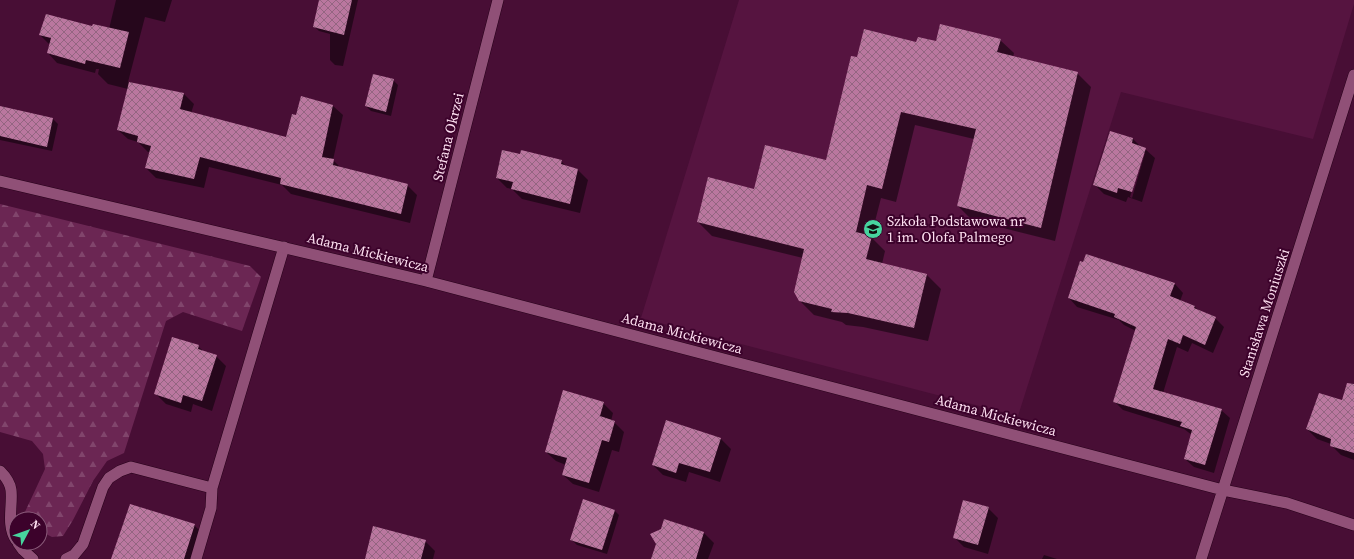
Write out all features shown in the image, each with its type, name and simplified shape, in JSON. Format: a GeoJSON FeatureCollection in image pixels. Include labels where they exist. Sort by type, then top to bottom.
{"type":"FeatureCollection","features":[{"type":"Feature","properties":{"kind":"street","name":"Stefana Okrzei"},"geometry":{"type":"LineString","coordinates":[[426,281],[498,0]]}},
{"type":"Feature","properties":{"kind":"street","name":"Stanisława Moniuszki"},"geometry":{"type":"LineString","coordinates":[[1201,559],[1354,75]]}},
{"type":"Feature","properties":{"kind":"street","name":"Adama Mickiewicza"},"geometry":{"type":"LineString","coordinates":[[0,180],[426,281],[1223,490],[1287,503],[1354,525]]}},
{"type":"Feature","properties":{"kind":"street"},"geometry":{"type":"LineString","coordinates":[[196,559],[211,508],[212,488],[284,247]]}},
{"type":"Feature","properties":{"kind":"street"},"geometry":{"type":"LineString","coordinates":[[66,559],[74,555],[83,544],[103,487],[109,478],[120,471],[131,467],[212,488]]}},
{"type":"Feature","properties":{"kind":"street"},"geometry":{"type":"LineString","coordinates":[[0,471],[6,478],[11,489],[11,511]]}},
{"type":"Feature","properties":{"kind":"street"},"geometry":{"type":"LineString","coordinates":[[23,551],[33,559]]}},
{"type":"Feature","properties":{"kind":"shaded area","name":"Szkoła Podstawowa nr 1 im. Olofa Palmego"},"geometry":{"type":"Polygon","coordinates":[[[739,0],[1354,0],[1354,4],[1313,139],[1121,92],[1018,416],[641,318],[739,0]]]}},
{"type":"Feature","properties":{"kind":"green space"},"geometry":{"type":"Polygon","coordinates":[[[0,204],[250,266],[261,277],[242,331],[183,312],[166,321],[124,453],[107,461],[93,481],[63,536],[52,537],[48,535],[48,511],[25,511],[45,469],[43,454],[32,441],[0,432],[0,204]]]}},
{"type":"Feature","properties":{"kind":"building"},"geometry":{"type":"Polygon","coordinates":[[[319,0],[352,0],[344,35],[313,27],[319,0]]]}},
{"type":"Feature","properties":{"kind":"building"},"geometry":{"type":"Polygon","coordinates":[[[46,14],[92,26],[93,24],[129,32],[120,68],[86,60],[85,64],[47,53],[51,38],[39,35],[46,14]]]}},
{"type":"Feature","properties":{"kind":"building"},"geometry":{"type":"Polygon","coordinates":[[[940,24],[1001,39],[997,52],[1078,72],[1041,228],[957,206],[976,129],[901,112],[882,189],[867,185],[856,232],[872,236],[866,259],[927,274],[914,328],[848,313],[831,312],[832,309],[799,301],[794,292],[804,249],[697,222],[708,177],[754,189],[765,145],[826,160],[851,56],[857,57],[864,29],[916,42],[918,37],[936,41],[940,24]]]}},
{"type":"Feature","properties":{"kind":"building"},"geometry":{"type":"Polygon","coordinates":[[[373,74],[394,79],[386,112],[365,106],[373,74]]]}},
{"type":"Feature","properties":{"kind":"building"},"geometry":{"type":"Polygon","coordinates":[[[129,82],[184,93],[180,109],[286,137],[292,114],[296,115],[301,96],[333,105],[322,157],[334,159],[333,165],[408,184],[401,214],[280,184],[281,178],[200,157],[194,179],[145,168],[151,146],[137,142],[138,136],[117,130],[129,82]]]}},
{"type":"Feature","properties":{"kind":"building"},"geometry":{"type":"Polygon","coordinates":[[[0,106],[53,118],[47,147],[0,136],[0,106]]]}},
{"type":"Feature","properties":{"kind":"building"},"geometry":{"type":"Polygon","coordinates":[[[1110,131],[1133,138],[1132,143],[1146,148],[1132,192],[1118,188],[1117,193],[1093,185],[1110,131]]]}},
{"type":"Feature","properties":{"kind":"building"},"geometry":{"type":"Polygon","coordinates":[[[502,150],[520,154],[521,150],[562,160],[561,164],[578,169],[570,204],[511,189],[513,182],[496,178],[502,150]]]}},
{"type":"Feature","properties":{"kind":"building"},"geometry":{"type":"Polygon","coordinates":[[[1086,254],[1175,283],[1170,296],[1195,306],[1194,308],[1216,317],[1205,345],[1183,335],[1180,344],[1168,339],[1153,389],[1222,409],[1205,465],[1184,459],[1192,430],[1180,426],[1182,422],[1113,402],[1136,327],[1114,317],[1115,314],[1068,298],[1080,261],[1083,262],[1086,254]]]}},
{"type":"Feature","properties":{"kind":"building"},"geometry":{"type":"Polygon","coordinates":[[[172,337],[199,345],[198,349],[217,355],[202,401],[183,395],[181,403],[154,394],[172,337]]]}},
{"type":"Feature","properties":{"kind":"building"},"geometry":{"type":"Polygon","coordinates":[[[1347,383],[1354,384],[1354,453],[1330,446],[1331,439],[1306,429],[1319,393],[1342,400],[1347,383]]]}},
{"type":"Feature","properties":{"kind":"building"},"geometry":{"type":"Polygon","coordinates":[[[563,390],[604,402],[600,416],[615,421],[609,442],[602,440],[589,483],[562,475],[567,458],[545,452],[563,390]]]}},
{"type":"Feature","properties":{"kind":"building"},"geometry":{"type":"Polygon","coordinates":[[[666,420],[721,438],[710,472],[679,463],[676,473],[652,465],[666,420]]]}},
{"type":"Feature","properties":{"kind":"building"},"geometry":{"type":"Polygon","coordinates":[[[583,499],[615,510],[602,550],[570,540],[583,499]]]}},
{"type":"Feature","properties":{"kind":"building"},"geometry":{"type":"Polygon","coordinates":[[[963,500],[989,507],[978,545],[953,538],[963,500]]]}},
{"type":"Feature","properties":{"kind":"building"},"geometry":{"type":"Polygon","coordinates":[[[130,504],[195,524],[184,559],[111,559],[130,504]]]}},
{"type":"Feature","properties":{"kind":"building"},"geometry":{"type":"Polygon","coordinates":[[[664,519],[704,532],[696,559],[651,559],[656,544],[650,534],[661,529],[664,519]]]}},
{"type":"Feature","properties":{"kind":"building"},"geometry":{"type":"Polygon","coordinates":[[[373,526],[426,540],[421,559],[365,559],[373,526]]]}},
{"type":"Feature","properties":{"kind":"place","name":"Szkoła Podstawowa nr 1 im. Olofa Palmego"},"geometry":{"type":"Point","coordinates":[873,229]}}]}
